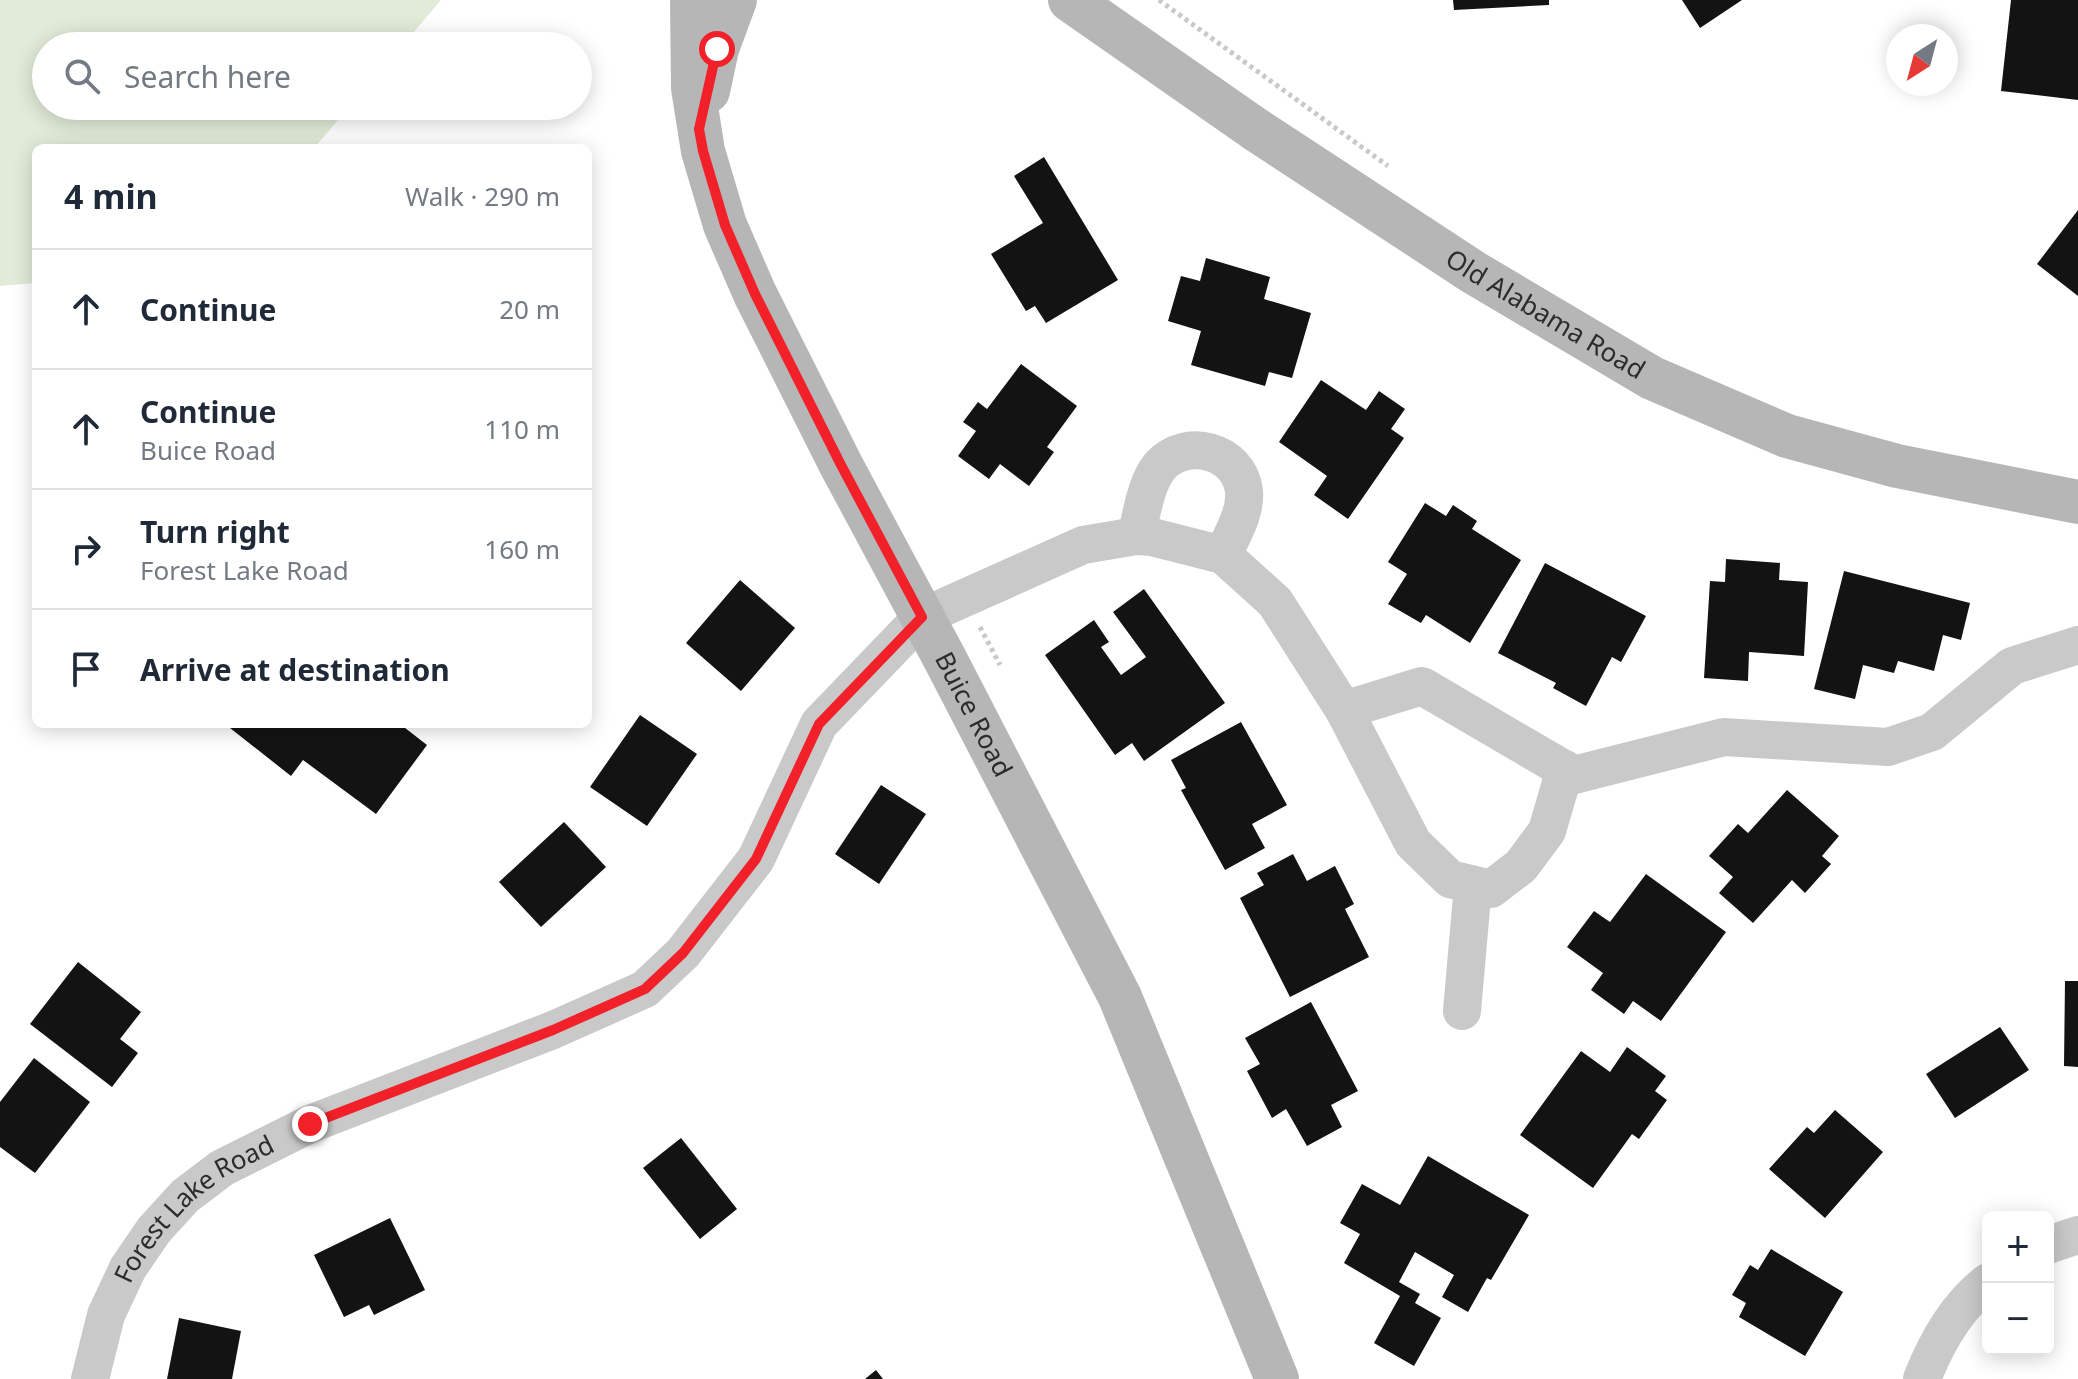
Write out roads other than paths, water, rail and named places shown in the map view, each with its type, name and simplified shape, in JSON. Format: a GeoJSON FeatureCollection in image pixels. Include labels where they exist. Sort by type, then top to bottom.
{"type":"FeatureCollection","features":[{"type":"Feature","properties":{"kind":"street","name":"Buice Road"},"geometry":{"type":"LineString","coordinates":[[692,0],[693,88],[699,129],[725,225],[755,294],[841,465],[1120,997],[1277,1379]]}},
{"type":"Feature","properties":{"kind":"street"},"geometry":{"type":"LineString","coordinates":[[699,129],[717,49],[735,0]]}},
{"type":"Feature","properties":{"kind":"street","name":"Old Alabama Road"},"geometry":{"type":"LineString","coordinates":[[1070,0],[1255,129],[1473,272],[1652,378],[1787,436],[1897,466],[2078,502]]}},
{"type":"Feature","properties":{"kind":"street"},"geometry":{"type":"LineString","coordinates":[[1136,536],[1158,468],[1172,455],[1189,449],[1208,450],[1225,458],[1238,472],[1244,490],[1243,508],[1223,555]]}},
{"type":"Feature","properties":{"kind":"street"},"geometry":{"type":"LineString","coordinates":[[922,617],[1083,545],[1136,536],[1152,537],[1223,555],[1275,602],[1344,710],[1413,843],[1450,879],[1473,885],[1491,889],[1521,866],[1547,831],[1565,769]]}},
{"type":"Feature","properties":{"kind":"street","name":"Forest Lake Road"},"geometry":{"type":"LineString","coordinates":[[90,1379],[106,1315],[128,1268],[185,1196],[222,1168],[310,1124],[553,1030],[645,989],[683,953],[756,859],[819,724],[922,617]]}},
{"type":"Feature","properties":{"kind":"street"},"geometry":{"type":"LineString","coordinates":[[1344,710],[1422,686],[1574,775],[1724,737],[1888,747],[1932,732],[2012,666],[2078,645]]}},
{"type":"Feature","properties":{"kind":"street"},"geometry":{"type":"LineString","coordinates":[[1462,1011],[1473,885]]}},
{"type":"Feature","properties":{"kind":"street"},"geometry":{"type":"LineString","coordinates":[[2054,1243],[2078,1235]]}},
{"type":"Feature","properties":{"kind":"street"},"geometry":{"type":"LineString","coordinates":[[1922,1379],[1948,1327],[1987,1283]]}}]}
